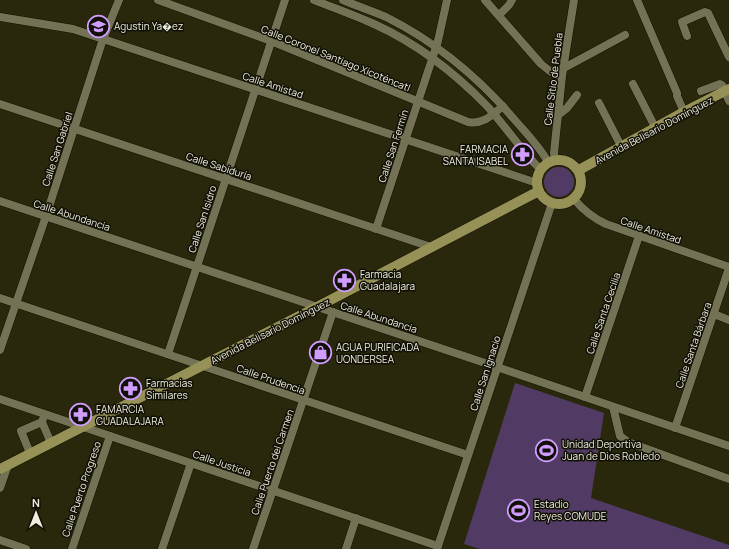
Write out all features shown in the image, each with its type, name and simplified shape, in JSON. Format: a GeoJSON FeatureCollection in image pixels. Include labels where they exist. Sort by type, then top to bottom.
{"type":"FeatureCollection","features":[{"type":"Feature","properties":{"kind":"main road","name":"Avenida Belisario Domínguez"},"geometry":{"type":"LineString","coordinates":[[578,170],[686,110],[728,94]]}},
{"type":"Feature","properties":{"kind":"main road"},"geometry":{"type":"LineString","coordinates":[[552,161],[566,161],[572,163],[578,170],[582,179],[579,193],[574,199],[567,203],[552,203],[542,196],[538,187],[537,178],[540,169],[552,161]]}},
{"type":"Feature","properties":{"kind":"main road","name":"Avenida Belisario Domínguez"},"geometry":{"type":"LineString","coordinates":[[4,467],[432,247],[538,187]]}},
{"type":"Feature","properties":{"kind":"street","name":"Calle San Gabriel"},"geometry":{"type":"LineString","coordinates":[[0,350],[46,216],[103,39],[119,0]]}},
{"type":"Feature","properties":{"kind":"street","name":"Calle Coronel Santiago Xicoténcatl"},"geometry":{"type":"LineString","coordinates":[[158,0],[271,41],[468,122],[481,122],[503,106]]}},
{"type":"Feature","properties":{"kind":"street","name":"Calle San Isidro"},"geometry":{"type":"LineString","coordinates":[[168,354],[284,0]]}},
{"type":"Feature","properties":{"kind":"street"},"geometry":{"type":"LineString","coordinates":[[314,0],[375,24],[432,58],[458,79],[493,114],[540,169]]}},
{"type":"Feature","properties":{"kind":"street"},"geometry":{"type":"LineString","coordinates":[[343,0],[385,17],[423,38],[468,71],[503,106],[552,161]]}},
{"type":"Feature","properties":{"kind":"street","name":"Calle San Fermín"},"geometry":{"type":"LineString","coordinates":[[376,229],[436,47],[442,27],[447,0]]}},
{"type":"Feature","properties":{"kind":"street"},"geometry":{"type":"LineString","coordinates":[[485,0],[541,64],[551,72],[562,76]]}},
{"type":"Feature","properties":{"kind":"street"},"geometry":{"type":"LineString","coordinates":[[499,16],[512,0]]}},
{"type":"Feature","properties":{"kind":"street","name":"Calle Sitio de Puebla"},"geometry":{"type":"LineString","coordinates":[[552,161],[562,76],[574,0]]}},
{"type":"Feature","properties":{"kind":"street"},"geometry":{"type":"LineString","coordinates":[[637,0],[677,93],[676,96],[686,110]]}},
{"type":"Feature","properties":{"kind":"street"},"geometry":{"type":"LineString","coordinates":[[687,36],[682,22],[705,12],[708,13],[729,57]]}},
{"type":"Feature","properties":{"kind":"street","name":"Calle Amistad"},"geometry":{"type":"LineString","coordinates":[[0,17],[73,29],[406,140],[538,187]]}},
{"type":"Feature","properties":{"kind":"street"},"geometry":{"type":"LineString","coordinates":[[564,68],[625,35]]}},
{"type":"Feature","properties":{"kind":"street"},"geometry":{"type":"LineString","coordinates":[[633,84],[655,127]]}},
{"type":"Feature","properties":{"kind":"street"},"geometry":{"type":"LineString","coordinates":[[701,91],[720,84],[728,94]]}},
{"type":"Feature","properties":{"kind":"street"},"geometry":{"type":"LineString","coordinates":[[558,115],[567,108],[577,95]]}},
{"type":"Feature","properties":{"kind":"street"},"geometry":{"type":"LineString","coordinates":[[599,103],[621,146]]}},
{"type":"Feature","properties":{"kind":"street","name":"Calle Sabiduría"},"geometry":{"type":"LineString","coordinates":[[0,104],[432,247]]}},
{"type":"Feature","properties":{"kind":"street","name":"Calle Amistad"},"geometry":{"type":"LineString","coordinates":[[574,199],[592,217],[606,224],[729,268]]}},
{"type":"Feature","properties":{"kind":"street","name":"Calle Abundancia"},"geometry":{"type":"LineString","coordinates":[[0,201],[729,446]]}},
{"type":"Feature","properties":{"kind":"street","name":"Calle San Ignacio"},"geometry":{"type":"LineString","coordinates":[[437,547],[552,203]]}},
{"type":"Feature","properties":{"kind":"street","name":"Calle Santa Cecilia"},"geometry":{"type":"LineString","coordinates":[[585,397],[640,236]]}},
{"type":"Feature","properties":{"kind":"street","name":"Calle Santa Bárbara"},"geometry":{"type":"LineString","coordinates":[[676,428],[729,268]]}},
{"type":"Feature","properties":{"kind":"street","name":"Calle Prudencia"},"geometry":{"type":"LineString","coordinates":[[0,298],[468,455]]}},
{"type":"Feature","properties":{"kind":"street","name":"Calle Puerto del Carmen"},"geometry":{"type":"LineString","coordinates":[[253,549],[333,312]]}},
{"type":"Feature","properties":{"kind":"street"},"geometry":{"type":"LineString","coordinates":[[714,314],[729,320]]}},
{"type":"Feature","properties":{"kind":"street","name":"Calle Justicia"},"geometry":{"type":"LineString","coordinates":[[0,399],[44,418],[82,427],[110,436],[356,518],[437,547]]}},
{"type":"Feature","properties":{"kind":"street"},"geometry":{"type":"LineString","coordinates":[[613,407],[620,436],[628,442],[729,479]]}},
{"type":"Feature","properties":{"kind":"street"},"geometry":{"type":"LineString","coordinates":[[30,453],[21,431],[44,418],[51,443]]}},
{"type":"Feature","properties":{"kind":"street","name":"Calle Puerto Progreso"},"geometry":{"type":"LineString","coordinates":[[72,549],[110,436]]}},
{"type":"Feature","properties":{"kind":"street"},"geometry":{"type":"LineString","coordinates":[[162,549],[191,463]]}},
{"type":"Feature","properties":{"kind":"street"},"geometry":{"type":"LineString","coordinates":[[0,488],[4,467]]}},
{"type":"Feature","properties":{"kind":"street"},"geometry":{"type":"LineString","coordinates":[[346,549],[356,518]]}},
{"type":"Feature","properties":{"kind":"street"},"geometry":{"type":"LineString","coordinates":[[0,540],[26,549]]}},
{"type":"Feature","properties":{"kind":"shaded area"},"geometry":{"type":"Polygon","coordinates":[[[559,167],[570,171],[574,182],[570,193],[559,197],[548,193],[544,182],[548,171],[559,167]]]}},
{"type":"Feature","properties":{"kind":"shaded area","name":"Unidad Deportiva Juan de Dios Robledo"},"geometry":{"type":"Polygon","coordinates":[[[515,383],[604,413],[591,498],[729,545],[729,549],[480,549],[464,544],[515,383]]]}},
{"type":"Feature","properties":{"kind":"place","name":"Agustin Ya�ez"},"geometry":{"type":"Point","coordinates":[98,26]}},
{"type":"Feature","properties":{"kind":"place","name":"FARMACIA SANTA ISABEL"},"geometry":{"type":"Point","coordinates":[523,155]}},
{"type":"Feature","properties":{"kind":"place","name":"Farmacia Guadalajara"},"geometry":{"type":"Point","coordinates":[344,280]}},
{"type":"Feature","properties":{"kind":"place","name":"AGUA PURIFICADA UONDERSEA"},"geometry":{"type":"Point","coordinates":[320,353]}},
{"type":"Feature","properties":{"kind":"place","name":"Farmacias Similares"},"geometry":{"type":"Point","coordinates":[130,389]}},
{"type":"Feature","properties":{"kind":"place","name":"FAMARCIA GUADALAJARA"},"geometry":{"type":"Point","coordinates":[81,415]}},
{"type":"Feature","properties":{"kind":"place","name":"Unidad Deportiva Juan de Dios Robledo"},"geometry":{"type":"Point","coordinates":[546,450]}},
{"type":"Feature","properties":{"kind":"place","name":"Estadio Reyes COMUDE"},"geometry":{"type":"Point","coordinates":[518,510]}}]}
